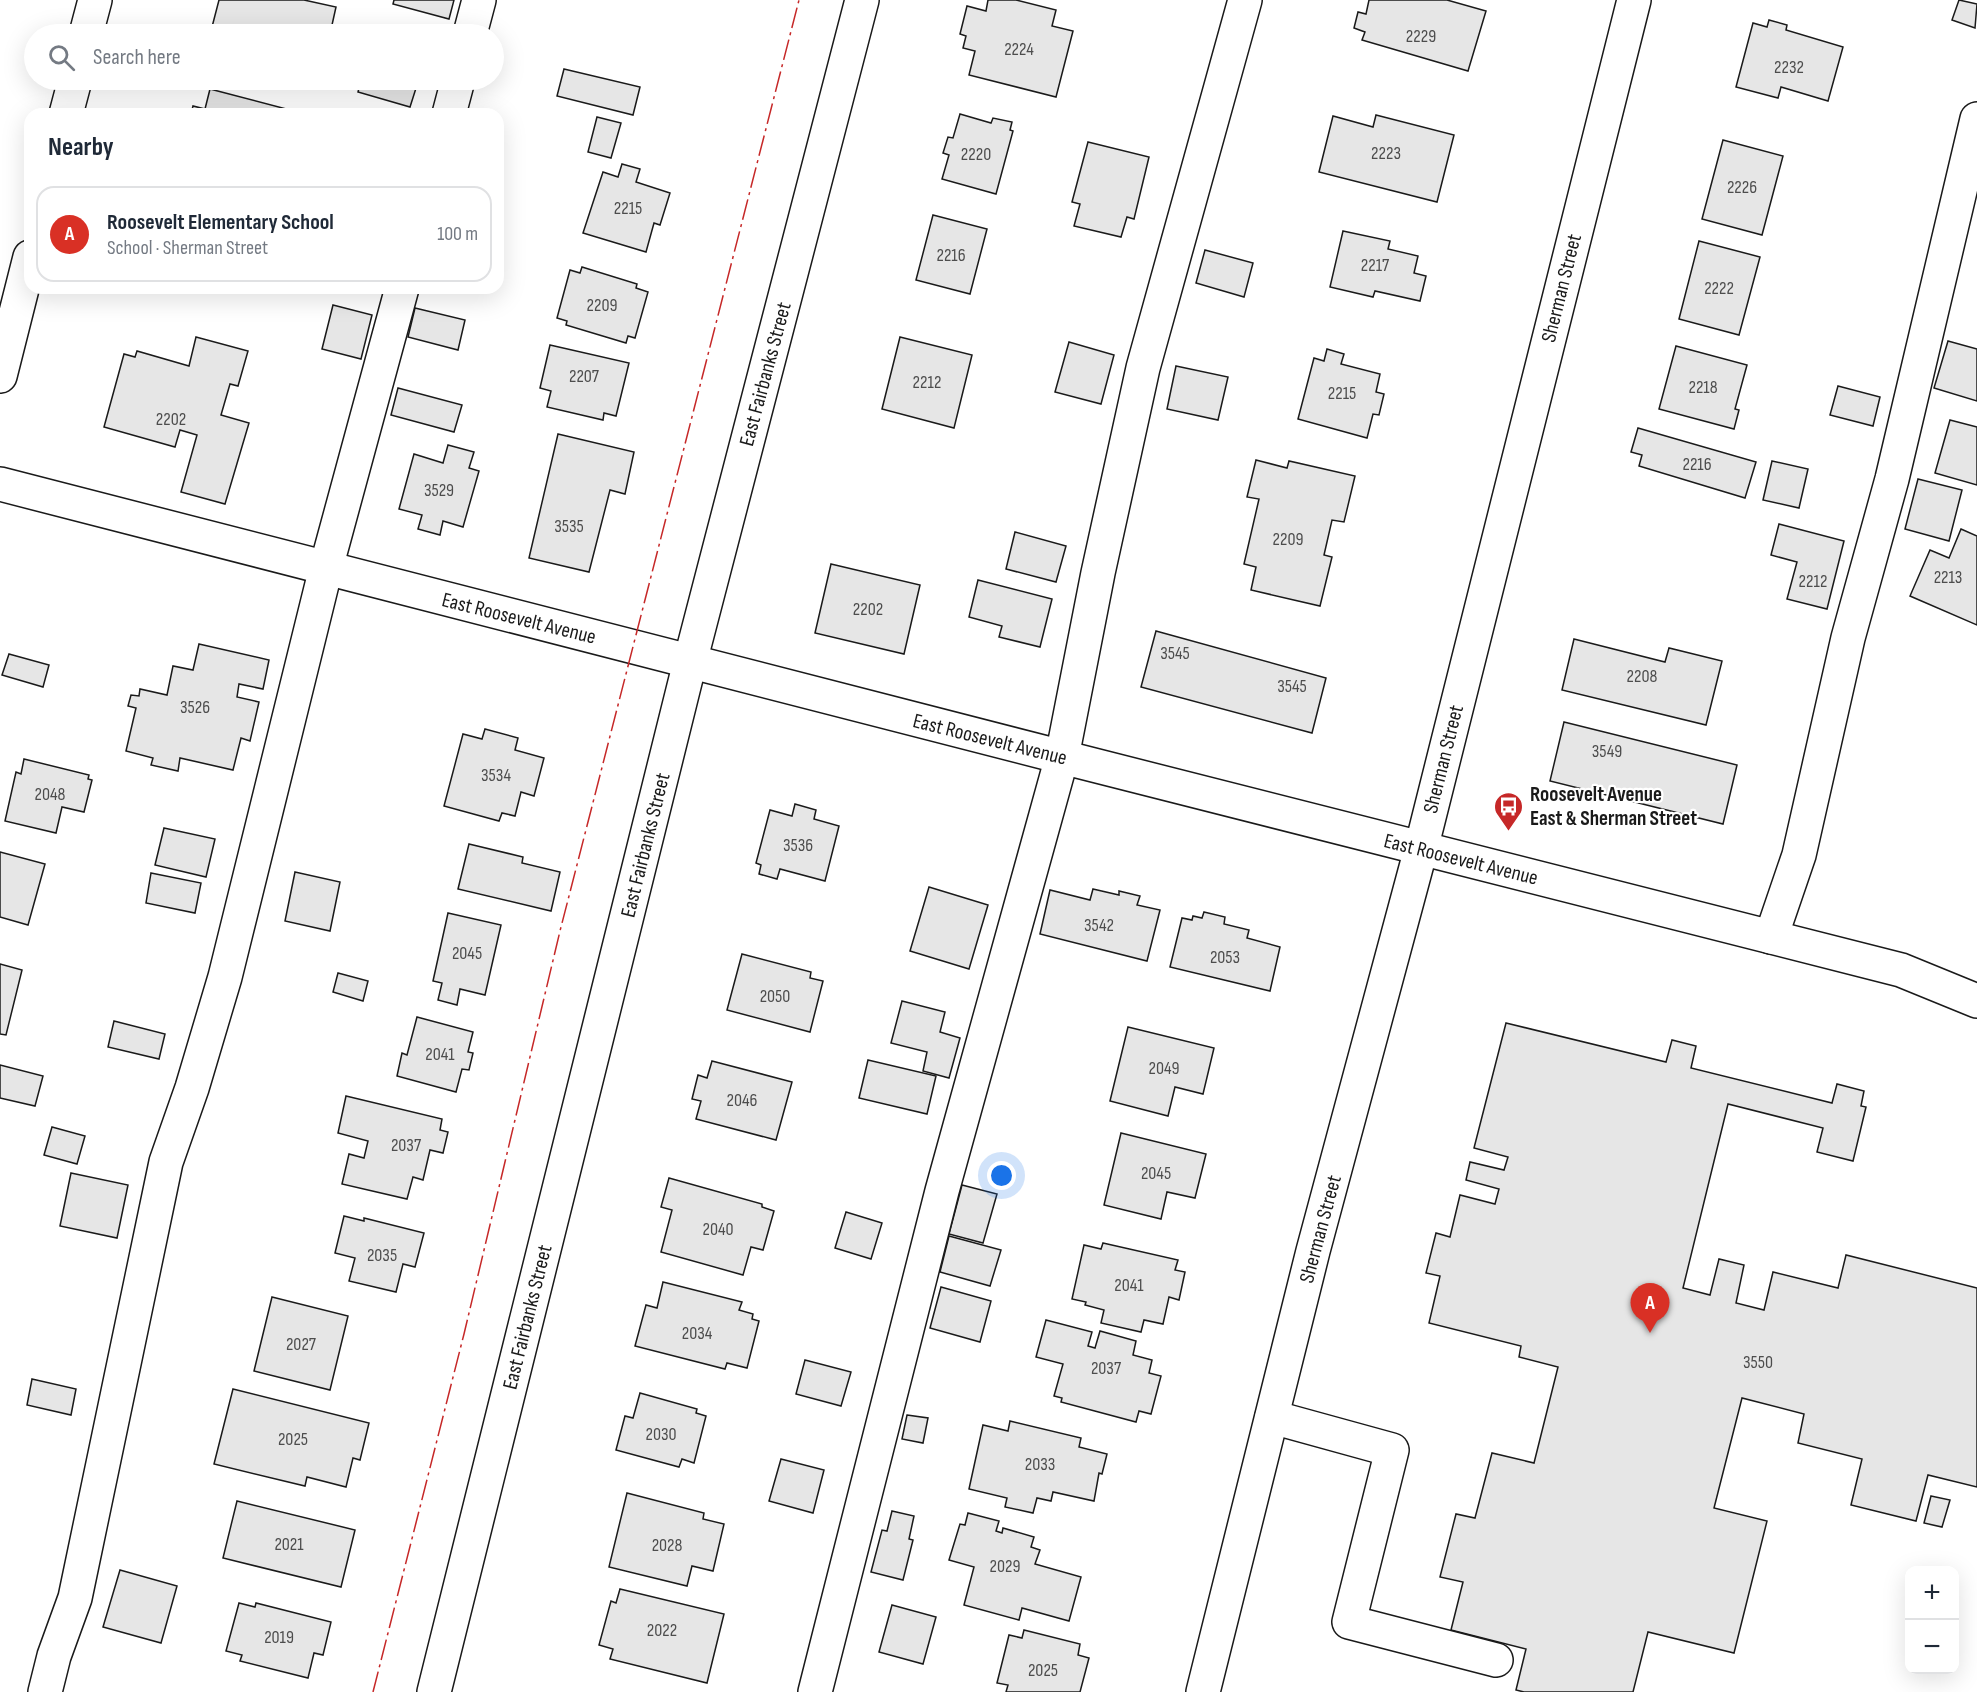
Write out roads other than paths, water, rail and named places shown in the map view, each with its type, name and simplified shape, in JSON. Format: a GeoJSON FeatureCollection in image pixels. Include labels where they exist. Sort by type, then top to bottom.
{"type":"FeatureCollection","features":[{"type":"Feature","properties":{"kind":"street"},"geometry":{"type":"LineString","coordinates":[[89,24],[95,0]]}},
{"type":"Feature","properties":{"kind":"street"},"geometry":{"type":"LineString","coordinates":[[473,24],[479,0]]}},
{"type":"Feature","properties":{"kind":"street","name":"East Fairbanks Street"},"geometry":{"type":"LineString","coordinates":[[434,1692],[690,662],[861,0]]}},
{"type":"Feature","properties":{"kind":"street"},"geometry":{"type":"LineString","coordinates":[[815,1692],[942,1191],[1062,757],[1098,573],[1143,368],[1245,0]]}},
{"type":"Feature","properties":{"kind":"street","name":"Sherman Street"},"geometry":{"type":"LineString","coordinates":[[1203,1692],[1313,1251],[1421,849],[1634,0]]}},
{"type":"Feature","properties":{"kind":"street"},"geometry":{"type":"LineString","coordinates":[[68,108],[72,90]]}},
{"type":"Feature","properties":{"kind":"street"},"geometry":{"type":"LineString","coordinates":[[451,108],[455,90]]}},
{"type":"Feature","properties":{"kind":"street"},"geometry":{"type":"LineString","coordinates":[[1771,937],[1799,855],[1848,638],[1892,479],[1977,119]]}},
{"type":"Feature","properties":{"kind":"street"},"geometry":{"type":"LineString","coordinates":[[0,376],[24,281]]}},
{"type":"Feature","properties":{"kind":"street"},"geometry":{"type":"LineString","coordinates":[[45,1692],[54,1656],[75,1598],[166,1161],[192,1088],[225,977],[326,568],[400,294]]}},
{"type":"Feature","properties":{"kind":"street","name":"East Roosevelt Avenue"},"geometry":{"type":"LineString","coordinates":[[0,484],[1901,970],[1977,1000]]}},
{"type":"Feature","properties":{"kind":"street"},"geometry":{"type":"LineString","coordinates":[[1272,1417],[1392,1450],[1349,1622],[1496,1660]]}},
{"type":"Feature","properties":{"kind":"place","name":"Roosevelt Avenue East & Sherman Street"},"geometry":{"type":"Point","coordinates":[1509,832]}},
{"type":"Feature","properties":{"kind":"place","name":"Roosevelt Elementary School"},"geometry":{"type":"Point","coordinates":[1650,1333]}}]}
